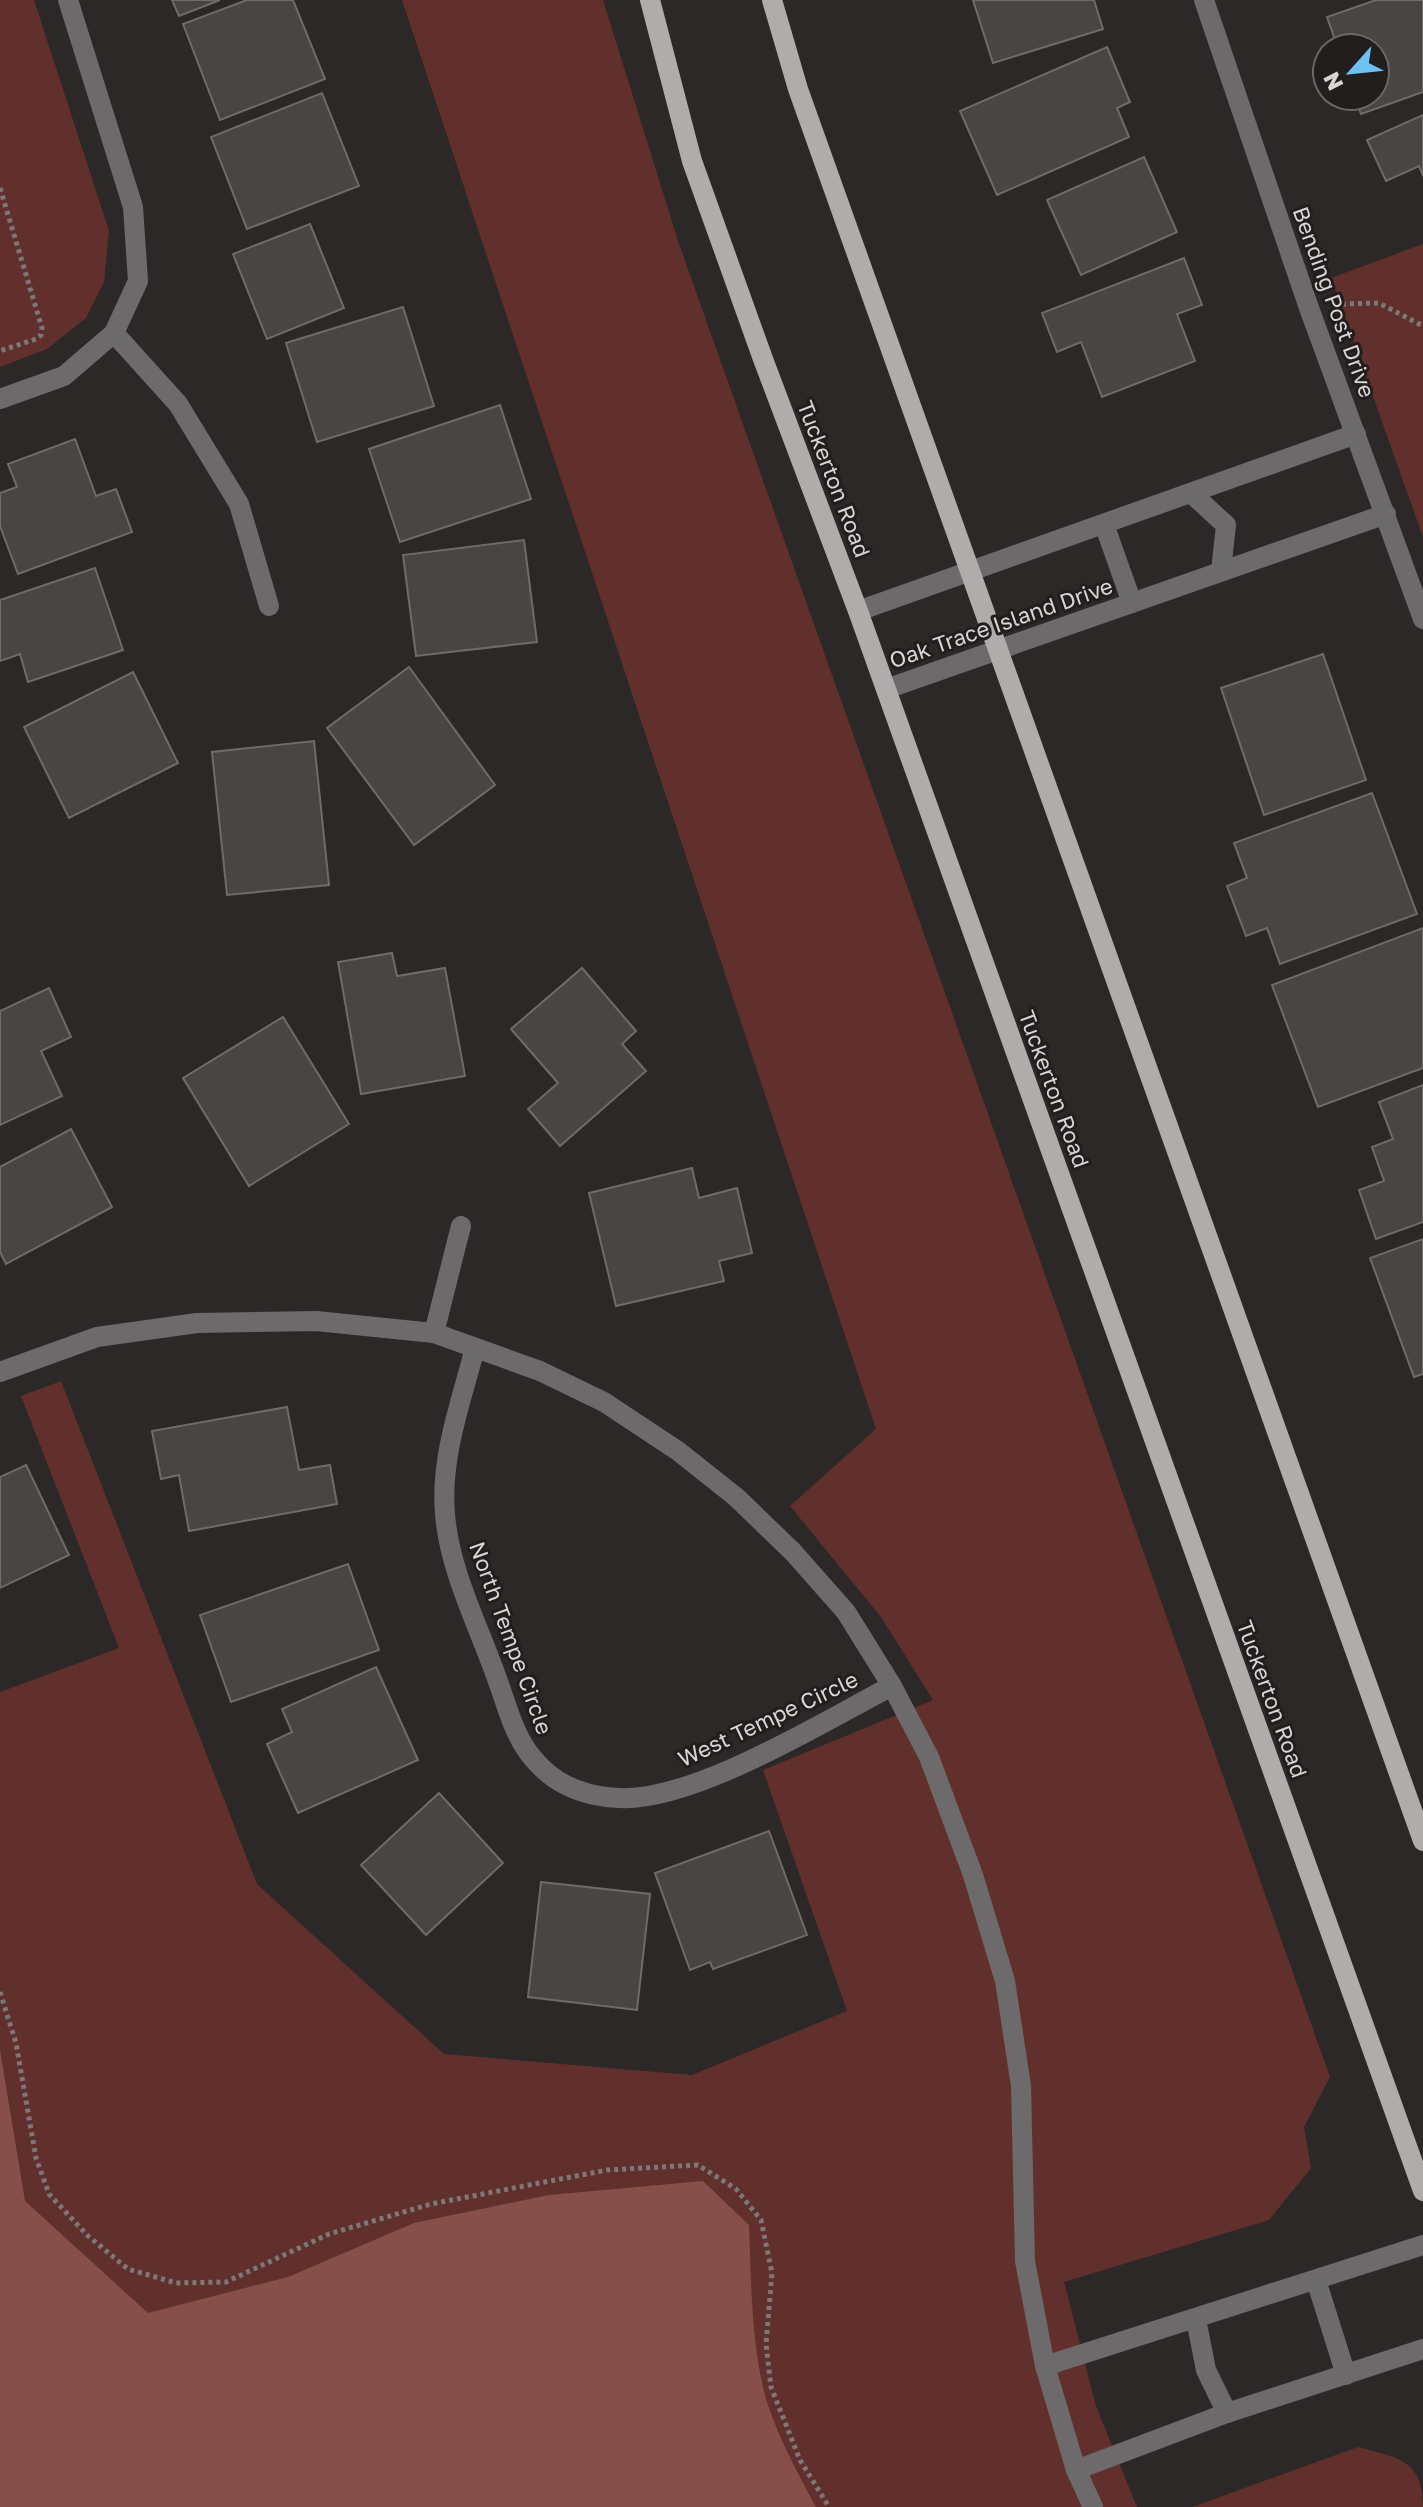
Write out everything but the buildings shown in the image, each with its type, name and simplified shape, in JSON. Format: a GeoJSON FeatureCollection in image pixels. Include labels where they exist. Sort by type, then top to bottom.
{"type":"FeatureCollection","features":[{"type":"Feature","properties":{"kind":"main road","name":"Tuckerton Road"},"geometry":{"type":"LineString","coordinates":[[650,0],[692,161],[858,611],[1423,2191]]}},
{"type":"Feature","properties":{"kind":"main road"},"geometry":{"type":"LineString","coordinates":[[772,0],[798,89],[1423,1841]]}},
{"type":"Feature","properties":{"kind":"street"},"geometry":{"type":"LineString","coordinates":[[0,399],[64,376],[114,333],[138,281],[133,207],[68,0]]}},
{"type":"Feature","properties":{"kind":"street","name":"Bending Post Drive"},"geometry":{"type":"LineString","coordinates":[[1204,0],[1309,308],[1423,619]]}},
{"type":"Feature","properties":{"kind":"street"},"geometry":{"type":"LineString","coordinates":[[114,333],[178,404],[239,504],[269,606]]}},
{"type":"Feature","properties":{"kind":"street"},"geometry":{"type":"LineString","coordinates":[[858,611],[1356,434]]}},
{"type":"Feature","properties":{"kind":"street"},"geometry":{"type":"LineString","coordinates":[[1191,493],[1226,525],[1221,571]]}},
{"type":"Feature","properties":{"kind":"street","name":"Oak Trace Island Drive"},"geometry":{"type":"LineString","coordinates":[[886,689],[1386,514]]}},
{"type":"Feature","properties":{"kind":"street","name":"Oak Trace Island Drive"},"geometry":{"type":"LineString","coordinates":[[1104,524],[1132,603]]}},
{"type":"Feature","properties":{"kind":"street"},"geometry":{"type":"LineString","coordinates":[[434,1333],[461,1226]]}},
{"type":"Feature","properties":{"kind":"street"},"geometry":{"type":"LineString","coordinates":[[0,1372],[97,1337],[197,1323],[316,1321],[434,1333],[540,1371],[604,1402],[678,1451],[736,1497],[793,1552],[846,1612],[892,1686],[929,1757],[973,1875],[1005,1981],[1021,2086],[1025,2261],[1045,2366],[1058,2415],[1076,2470],[1093,2507]]}},
{"type":"Feature","properties":{"kind":"street","name":"North Tempe Circle"},"geometry":{"type":"LineString","coordinates":[[475,1348],[445,1467],[445,1515],[454,1560],[525,1748],[543,1769],[568,1787]]}},
{"type":"Feature","properties":{"kind":"street","name":"West Tempe Circle"},"geometry":{"type":"LineString","coordinates":[[568,1787],[595,1795],[622,1798],[696,1783],[751,1759],[892,1686]]}},
{"type":"Feature","properties":{"kind":"street"},"geometry":{"type":"LineString","coordinates":[[1045,2366],[1423,2245]]}},
{"type":"Feature","properties":{"kind":"street"},"geometry":{"type":"LineString","coordinates":[[1316,2280],[1346,2375]]}},
{"type":"Feature","properties":{"kind":"street"},"geometry":{"type":"LineString","coordinates":[[1196,2319],[1206,2370],[1227,2413]]}},
{"type":"Feature","properties":{"kind":"street"},"geometry":{"type":"LineString","coordinates":[[1076,2470],[1227,2413],[1423,2349]]}},
{"type":"Feature","properties":{"kind":"path"},"geometry":{"type":"LineString","coordinates":[[0,188],[42,328],[41,335],[36,339],[0,351]]}},
{"type":"Feature","properties":{"kind":"path"},"geometry":{"type":"LineString","coordinates":[[1309,308],[1355,302],[1379,303],[1423,326]]}},
{"type":"Feature","properties":{"kind":"path"},"geometry":{"type":"LineString","coordinates":[[0,1992],[16,2043],[36,2158],[49,2194],[87,2235],[128,2269],[176,2283],[226,2282],[329,2234],[431,2204],[607,2170],[698,2165],[736,2189],[761,2220],[772,2273],[766,2344],[771,2387],[800,2460],[829,2507]]}},
{"type":"Feature","properties":{"kind":"shaded area"},"geometry":{"type":"Polygon","coordinates":[[[0,0],[34,0],[109,231],[104,282],[86,318],[47,349],[0,367],[0,0]]]}},
{"type":"Feature","properties":{"kind":"shaded area"},"geometry":{"type":"Polygon","coordinates":[[[402,0],[603,0],[679,244],[1330,2077],[1304,2127],[1311,2168],[1269,2220],[1064,2282],[1096,2406],[1137,2507],[0,2507],[0,1692],[119,1648],[21,1396],[61,1381],[257,1884],[444,2054],[692,2075],[847,2011],[763,1770],[933,1700],[881,1617],[790,1506],[876,1429],[402,0]]]}},
{"type":"Feature","properties":{"kind":"shaded area"},"geometry":{"type":"Polygon","coordinates":[[[1423,244],[1423,537],[1331,278],[1423,244]]]}},
{"type":"Feature","properties":{"kind":"shaded area"},"geometry":{"type":"Polygon","coordinates":[[[0,2050],[25,2201],[148,2313],[288,2277],[414,2223],[549,2195],[703,2181],[749,2225],[754,2324],[762,2383],[778,2430],[816,2507],[0,2507],[0,2050]]]}},
{"type":"Feature","properties":{"kind":"shaded area"},"geometry":{"type":"Polygon","coordinates":[[[1358,2447],[1406,2463],[1418,2479],[1423,2507],[1192,2507],[1358,2447]]]}}]}
